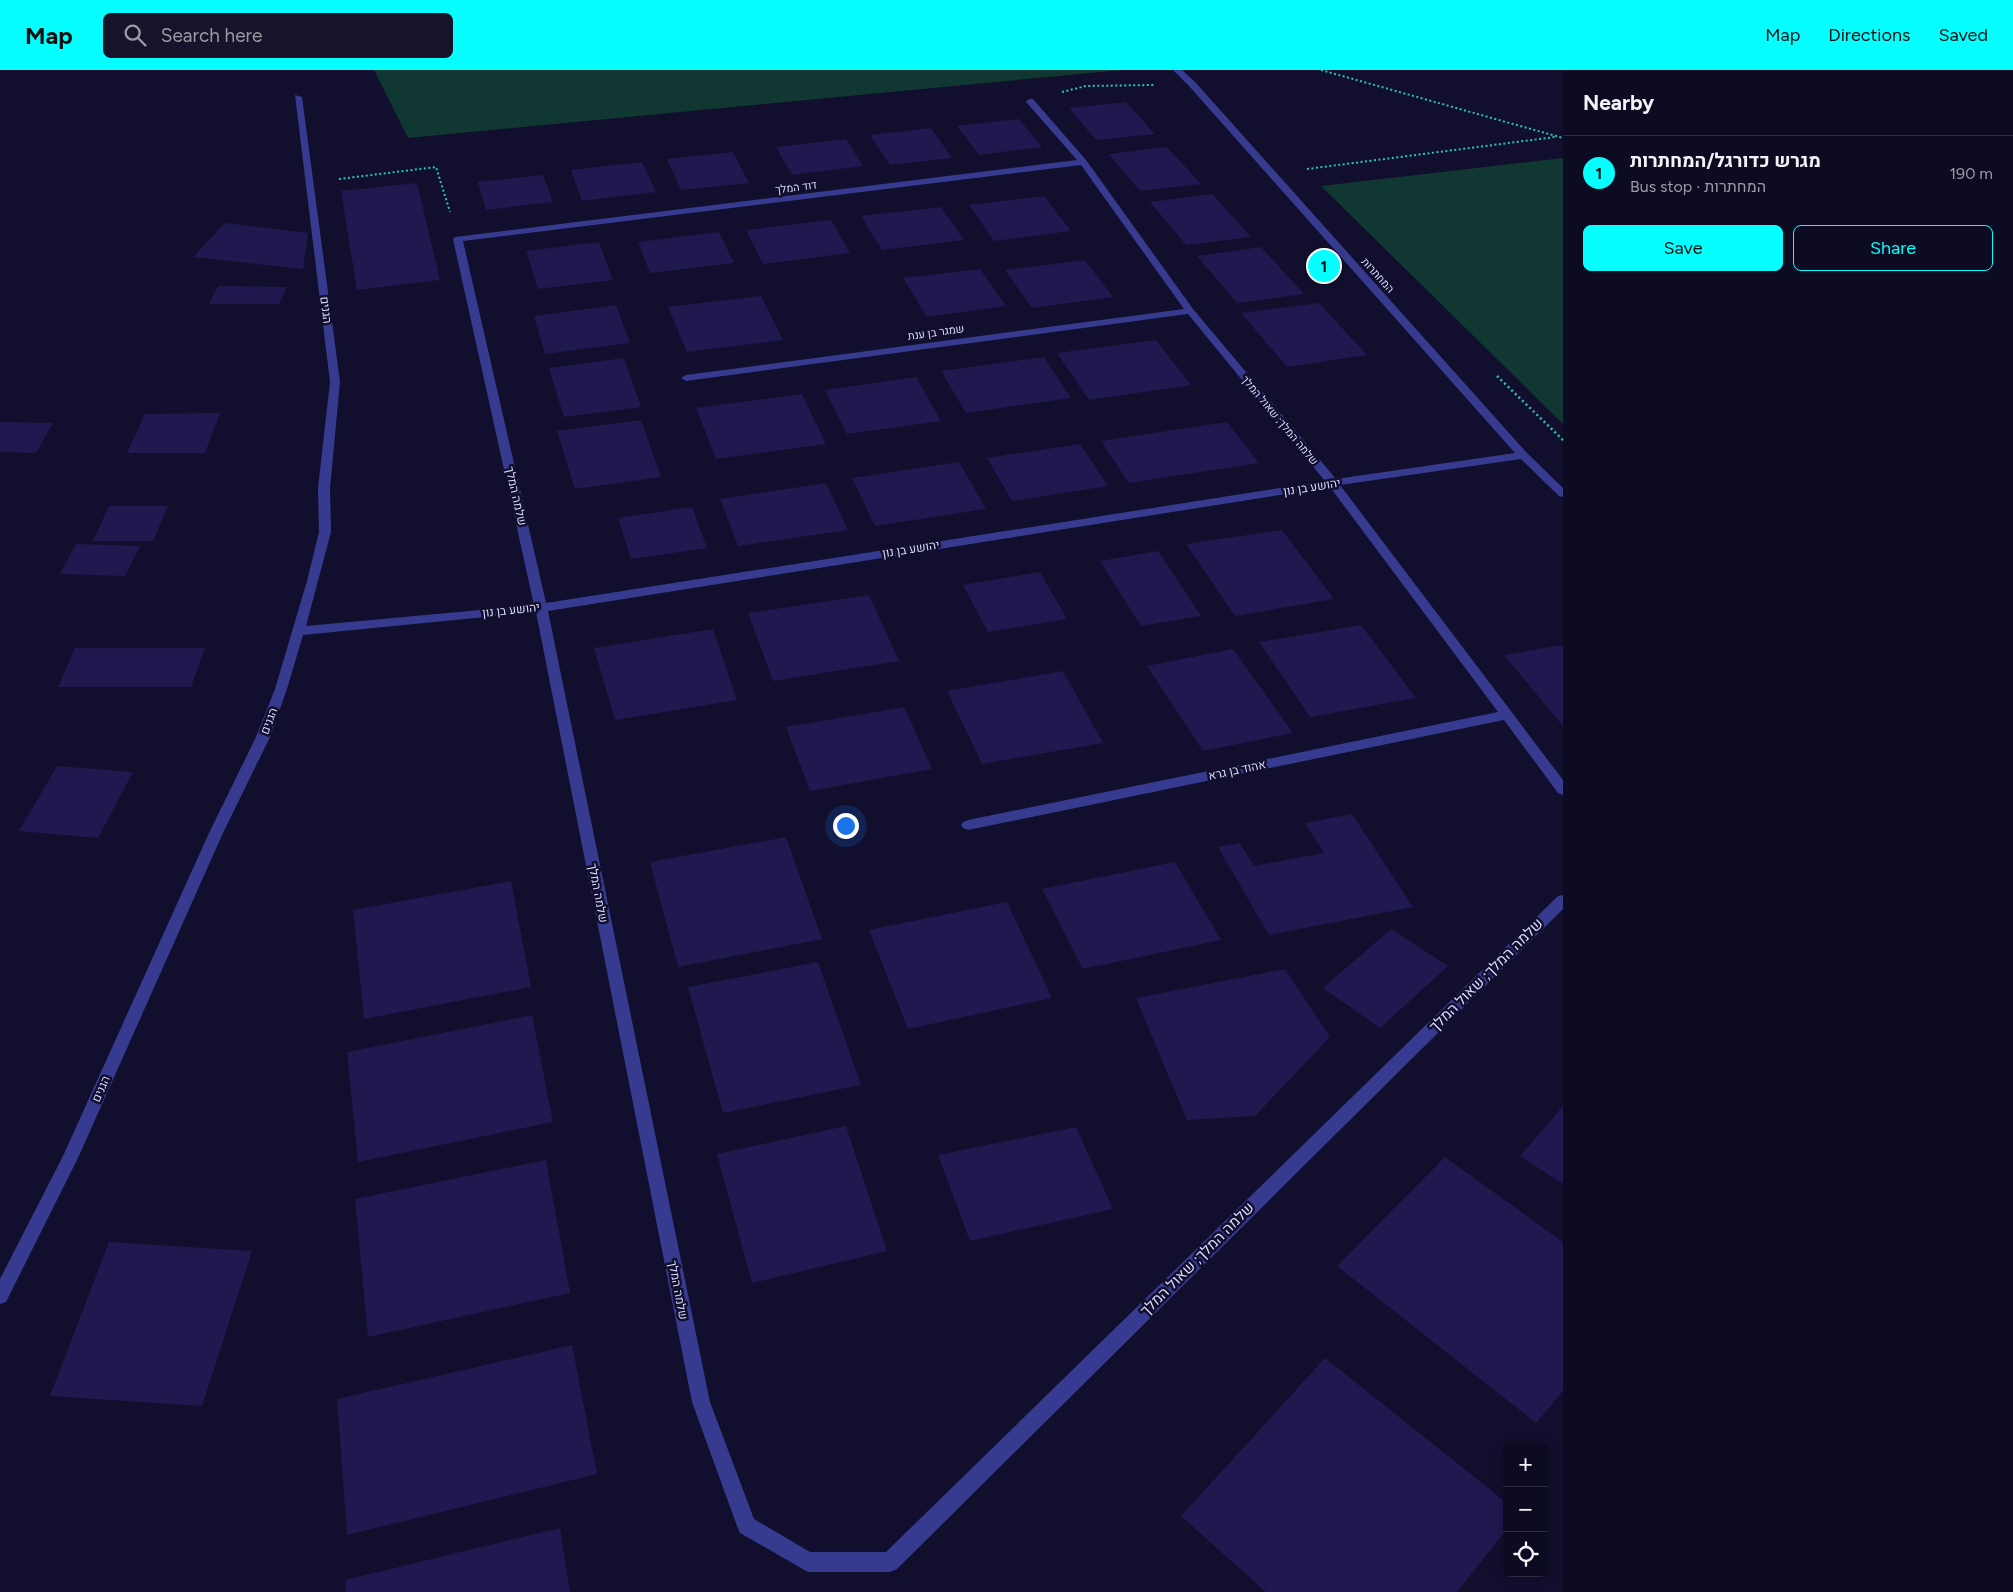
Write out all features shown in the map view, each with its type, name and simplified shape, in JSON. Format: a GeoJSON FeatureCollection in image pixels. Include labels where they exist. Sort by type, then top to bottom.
{"type":"FeatureCollection","features":[{"type":"Feature","properties":{"kind":"street","name":"המחתרות"},"geometry":{"type":"LineString","coordinates":[[1177,70],[1192,84],[1523,455],[1563,494]]}},
{"type":"Feature","properties":{"kind":"street","name":"הגנים"},"geometry":{"type":"LineString","coordinates":[[0,1296],[70,1158],[207,852],[263,737],[281,689],[325,532],[324,488],[335,382],[298,97]]}},
{"type":"Feature","properties":{"kind":"street","name":"שלמה המלך; שאול המלך"},"geometry":{"type":"LineString","coordinates":[[1030,101],[1083,162],[1190,311],[1333,483],[1563,790]]}},
{"type":"Feature","properties":{"kind":"street","name":"דוד המלך"},"geometry":{"type":"LineString","coordinates":[[458,239],[512,234],[1083,162]]}},
{"type":"Feature","properties":{"kind":"street","name":"שלמה המלך"},"geometry":{"type":"LineString","coordinates":[[458,239],[541,608],[701,1402],[747,1526],[808,1562]]}},
{"type":"Feature","properties":{"kind":"street","name":"שמגר בן ענת"},"geometry":{"type":"LineString","coordinates":[[686,378],[1190,311]]}},
{"type":"Feature","properties":{"kind":"street","name":"יהושע בן נון"},"geometry":{"type":"LineString","coordinates":[[298,630],[541,608],[1333,483],[1523,455]]}},
{"type":"Feature","properties":{"kind":"street","name":"אהוד בן גרא"},"geometry":{"type":"LineString","coordinates":[[968,825],[1507,715]]}},
{"type":"Feature","properties":{"kind":"street","name":"שלמה המלך; שאול המלך"},"geometry":{"type":"LineString","coordinates":[[808,1562],[890,1562],[1563,900]]}},
{"type":"Feature","properties":{"kind":"path"},"geometry":{"type":"LineString","coordinates":[[1321,70],[1563,138]]}},
{"type":"Feature","properties":{"kind":"path"},"geometry":{"type":"LineString","coordinates":[[1030,101],[1086,86],[1192,84]]}},
{"type":"Feature","properties":{"kind":"path"},"geometry":{"type":"LineString","coordinates":[[1272,174],[1555,137]]}},
{"type":"Feature","properties":{"kind":"path"},"geometry":{"type":"LineString","coordinates":[[309,182],[436,167],[458,239]]}},
{"type":"Feature","properties":{"kind":"green space"},"geometry":{"type":"Polygon","coordinates":[[[374,70],[1122,70],[408,138],[374,70]]]}},
{"type":"Feature","properties":{"kind":"green space"},"geometry":{"type":"Polygon","coordinates":[[[1563,158],[1563,424],[1321,186],[1563,158]]]}},
{"type":"Feature","properties":{"kind":"building"},"geometry":{"type":"Polygon","coordinates":[[[1126,102],[1155,134],[1096,140],[1069,108],[1126,102]]]}},
{"type":"Feature","properties":{"kind":"building"},"geometry":{"type":"Polygon","coordinates":[[[1019,119],[1042,147],[979,155],[957,126],[1019,119]]]}},
{"type":"Feature","properties":{"kind":"building"},"geometry":{"type":"Polygon","coordinates":[[[931,128],[952,158],[890,165],[870,135],[931,128]]]}},
{"type":"Feature","properties":{"kind":"building"},"geometry":{"type":"Polygon","coordinates":[[[846,139],[863,166],[792,175],[776,147],[846,139]]]}},
{"type":"Feature","properties":{"kind":"building"},"geometry":{"type":"Polygon","coordinates":[[[1167,147],[1201,184],[1140,191],[1109,154],[1167,147]]]}},
{"type":"Feature","properties":{"kind":"building"},"geometry":{"type":"Polygon","coordinates":[[[733,152],[749,183],[681,190],[667,159],[733,152]]]}},
{"type":"Feature","properties":{"kind":"building"},"geometry":{"type":"Polygon","coordinates":[[[642,162],[656,192],[582,201],[571,170],[642,162]]]}},
{"type":"Feature","properties":{"kind":"building"},"geometry":{"type":"Polygon","coordinates":[[[543,175],[553,202],[486,210],[478,182],[543,175]]]}},
{"type":"Feature","properties":{"kind":"building"},"geometry":{"type":"Polygon","coordinates":[[[417,183],[440,280],[357,290],[341,191],[417,183]]]}},
{"type":"Feature","properties":{"kind":"building"},"geometry":{"type":"Polygon","coordinates":[[[1212,194],[1251,237],[1186,245],[1150,202],[1212,194]]]}},
{"type":"Feature","properties":{"kind":"building"},"geometry":{"type":"Polygon","coordinates":[[[1044,196],[1071,231],[994,241],[969,205],[1044,196]]]}},
{"type":"Feature","properties":{"kind":"building"},"geometry":{"type":"Polygon","coordinates":[[[941,207],[964,240],[882,250],[861,216],[941,207]]]}},
{"type":"Feature","properties":{"kind":"building"},"geometry":{"type":"Polygon","coordinates":[[[831,220],[850,253],[763,264],[746,230],[831,220]]]}},
{"type":"Feature","properties":{"kind":"building"},"geometry":{"type":"Polygon","coordinates":[[[225,223],[308,233],[303,269],[193,257],[225,223]]]}},
{"type":"Feature","properties":{"kind":"building"},"geometry":{"type":"Polygon","coordinates":[[[719,232],[734,263],[650,273],[638,242],[719,232]]]}},
{"type":"Feature","properties":{"kind":"building"},"geometry":{"type":"Polygon","coordinates":[[[599,242],[613,280],[538,289],[526,251],[599,242]]]}},
{"type":"Feature","properties":{"kind":"building"},"geometry":{"type":"Polygon","coordinates":[[[1261,247],[1304,294],[1237,303],[1197,256],[1261,247]]]}},
{"type":"Feature","properties":{"kind":"building"},"geometry":{"type":"Polygon","coordinates":[[[1085,260],[1113,297],[1032,308],[1005,270],[1085,260]]]}},
{"type":"Feature","properties":{"kind":"building"},"geometry":{"type":"Polygon","coordinates":[[[980,269],[1006,306],[927,317],[903,278],[980,269]]]}},
{"type":"Feature","properties":{"kind":"building"},"geometry":{"type":"Polygon","coordinates":[[[218,286],[287,287],[279,304],[209,304],[218,286]]]}},
{"type":"Feature","properties":{"kind":"building"},"geometry":{"type":"Polygon","coordinates":[[[761,296],[783,340],[687,352],[668,307],[761,296]]]}},
{"type":"Feature","properties":{"kind":"building"},"geometry":{"type":"Polygon","coordinates":[[[1319,303],[1367,355],[1287,367],[1241,313],[1319,303]]]}},
{"type":"Feature","properties":{"kind":"building"},"geometry":{"type":"Polygon","coordinates":[[[616,305],[630,343],[545,354],[534,316],[616,305]]]}},
{"type":"Feature","properties":{"kind":"building"},"geometry":{"type":"Polygon","coordinates":[[[1156,340],[1191,385],[1089,400],[1057,353],[1156,340]]]}},
{"type":"Feature","properties":{"kind":"building"},"geometry":{"type":"Polygon","coordinates":[[[1044,357],[1071,398],[966,413],[941,371],[1044,357]]]}},
{"type":"Feature","properties":{"kind":"building"},"geometry":{"type":"Polygon","coordinates":[[[624,358],[641,407],[564,417],[549,368],[624,358]]]}},
{"type":"Feature","properties":{"kind":"building"},"geometry":{"type":"Polygon","coordinates":[[[916,377],[941,421],[847,434],[825,390],[916,377]]]}},
{"type":"Feature","properties":{"kind":"building"},"geometry":{"type":"Polygon","coordinates":[[[802,394],[826,444],[716,459],[696,408],[802,394]]]}},
{"type":"Feature","properties":{"kind":"building"},"geometry":{"type":"Polygon","coordinates":[[[220,413],[205,453],[127,453],[145,414],[220,413]]]}},
{"type":"Feature","properties":{"kind":"building"},"geometry":{"type":"Polygon","coordinates":[[[641,420],[661,477],[575,489],[557,431],[641,420]]]}},
{"type":"Feature","properties":{"kind":"building"},"geometry":{"type":"Polygon","coordinates":[[[0,422],[53,423],[36,453],[0,452],[0,422]]]}},
{"type":"Feature","properties":{"kind":"building"},"geometry":{"type":"Polygon","coordinates":[[[1227,422],[1259,463],[1129,483],[1101,441],[1227,422]]]}},
{"type":"Feature","properties":{"kind":"building"},"geometry":{"type":"Polygon","coordinates":[[[1080,444],[1108,486],[1012,501],[987,458],[1080,444]]]}},
{"type":"Feature","properties":{"kind":"building"},"geometry":{"type":"Polygon","coordinates":[[[959,462],[986,509],[875,526],[852,478],[959,462]]]}},
{"type":"Feature","properties":{"kind":"building"},"geometry":{"type":"Polygon","coordinates":[[[826,483],[848,530],[738,546],[720,499],[826,483]]]}},
{"type":"Feature","properties":{"kind":"building"},"geometry":{"type":"Polygon","coordinates":[[[109,506],[168,506],[153,541],[93,541],[109,506]]]}},
{"type":"Feature","properties":{"kind":"building"},"geometry":{"type":"Polygon","coordinates":[[[692,507],[707,548],[631,559],[618,518],[692,507]]]}},
{"type":"Feature","properties":{"kind":"building"},"geometry":{"type":"Polygon","coordinates":[[[1282,530],[1334,599],[1235,616],[1186,544],[1282,530]]]}},
{"type":"Feature","properties":{"kind":"building"},"geometry":{"type":"Polygon","coordinates":[[[76,544],[140,546],[125,576],[60,574],[76,544]]]}},
{"type":"Feature","properties":{"kind":"building"},"geometry":{"type":"Polygon","coordinates":[[[1158,551],[1201,616],[1141,626],[1100,561],[1158,551]]]}},
{"type":"Feature","properties":{"kind":"building"},"geometry":{"type":"Polygon","coordinates":[[[1040,572],[1067,619],[988,632],[963,585],[1040,572]]]}},
{"type":"Feature","properties":{"kind":"building"},"geometry":{"type":"Polygon","coordinates":[[[869,595],[899,661],[773,681],[748,613],[869,595]]]}},
{"type":"Feature","properties":{"kind":"building"},"geometry":{"type":"Polygon","coordinates":[[[1361,625],[1416,698],[1310,717],[1259,642],[1361,625]]]}},
{"type":"Feature","properties":{"kind":"building"},"geometry":{"type":"Polygon","coordinates":[[[713,629],[737,700],[615,720],[594,648],[713,629]]]}},
{"type":"Feature","properties":{"kind":"building"},"geometry":{"type":"Polygon","coordinates":[[[1563,645],[1563,726],[1504,655],[1563,645]]]}},
{"type":"Feature","properties":{"kind":"building"},"geometry":{"type":"Polygon","coordinates":[[[75,648],[205,648],[191,687],[58,687],[75,648]]]}},
{"type":"Feature","properties":{"kind":"building"},"geometry":{"type":"Polygon","coordinates":[[[1233,649],[1293,733],[1203,751],[1147,666],[1233,649]]]}},
{"type":"Feature","properties":{"kind":"building"},"geometry":{"type":"Polygon","coordinates":[[[1063,671],[1103,743],[982,764],[947,691],[1063,671]]]}},
{"type":"Feature","properties":{"kind":"building"},"geometry":{"type":"Polygon","coordinates":[[[904,707],[932,769],[810,791],[786,727],[904,707]]]}},
{"type":"Feature","properties":{"kind":"building"},"geometry":{"type":"Polygon","coordinates":[[[57,766],[133,772],[98,838],[19,831],[57,766]]]}},
{"type":"Feature","properties":{"kind":"building"},"geometry":{"type":"Polygon","coordinates":[[[1352,814],[1413,907],[1269,935],[1218,847],[1240,843],[1254,866],[1324,853],[1305,823],[1352,814]]]}},
{"type":"Feature","properties":{"kind":"building"},"geometry":{"type":"Polygon","coordinates":[[[786,837],[822,939],[678,967],[650,862],[786,837]]]}},
{"type":"Feature","properties":{"kind":"building"},"geometry":{"type":"Polygon","coordinates":[[[1175,862],[1221,940],[1083,969],[1042,889],[1175,862]]]}},
{"type":"Feature","properties":{"kind":"building"},"geometry":{"type":"Polygon","coordinates":[[[511,881],[531,987],[364,1019],[353,910],[511,881]]]}},
{"type":"Feature","properties":{"kind":"building"},"geometry":{"type":"Polygon","coordinates":[[[1007,902],[1052,998],[908,1029],[869,930],[1007,902]]]}},
{"type":"Feature","properties":{"kind":"building"},"geometry":{"type":"Polygon","coordinates":[[[1391,929],[1448,966],[1380,1028],[1323,988],[1391,929]]]}},
{"type":"Feature","properties":{"kind":"building"},"geometry":{"type":"Polygon","coordinates":[[[818,962],[861,1085],[723,1113],[688,987],[818,962]]]}},
{"type":"Feature","properties":{"kind":"building"},"geometry":{"type":"Polygon","coordinates":[[[1285,969],[1330,1037],[1255,1116],[1187,1120],[1136,998],[1285,969]]]}},
{"type":"Feature","properties":{"kind":"building"},"geometry":{"type":"Polygon","coordinates":[[[532,1015],[553,1122],[358,1162],[347,1052],[532,1015]]]}},
{"type":"Feature","properties":{"kind":"building"},"geometry":{"type":"Polygon","coordinates":[[[1563,1106],[1563,1184],[1520,1156],[1563,1106]]]}},
{"type":"Feature","properties":{"kind":"building"},"geometry":{"type":"Polygon","coordinates":[[[846,1126],[887,1251],[752,1283],[717,1154],[846,1126]]]}},
{"type":"Feature","properties":{"kind":"building"},"geometry":{"type":"Polygon","coordinates":[[[1076,1127],[1113,1209],[970,1241],[938,1155],[1076,1127]]]}},
{"type":"Feature","properties":{"kind":"building"},"geometry":{"type":"Polygon","coordinates":[[[1445,1157],[1563,1242],[1563,1391],[1536,1423],[1337,1266],[1445,1157]]]}},
{"type":"Feature","properties":{"kind":"building"},"geometry":{"type":"Polygon","coordinates":[[[546,1160],[570,1293],[368,1337],[355,1199],[546,1160]]]}},
{"type":"Feature","properties":{"kind":"building"},"geometry":{"type":"Polygon","coordinates":[[[109,1242],[252,1251],[202,1406],[50,1396],[109,1242]]]}},
{"type":"Feature","properties":{"kind":"building"},"geometry":{"type":"Polygon","coordinates":[[[572,1345],[597,1474],[347,1535],[337,1399],[572,1345]]]}},
{"type":"Feature","properties":{"kind":"building"},"geometry":{"type":"Polygon","coordinates":[[[1325,1358],[1503,1500],[1503,1534],[1457,1592],[1266,1592],[1181,1516],[1325,1358]]]}},
{"type":"Feature","properties":{"kind":"building"},"geometry":{"type":"Polygon","coordinates":[[[560,1528],[570,1592],[346,1592],[345,1580],[560,1528]]]}},
{"type":"Feature","properties":{"kind":"place","name":"מגרש כדורגל/המחתרות"},"geometry":{"type":"Point","coordinates":[1324,266]}}]}
